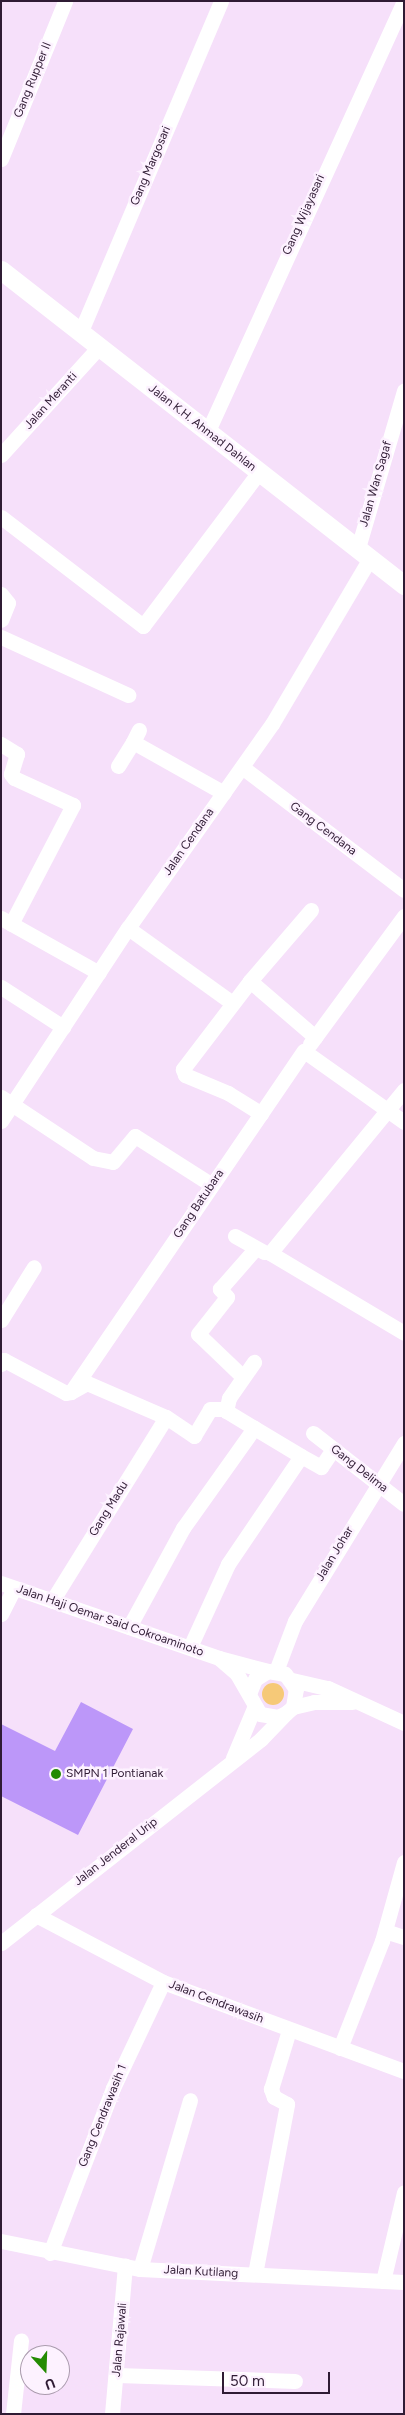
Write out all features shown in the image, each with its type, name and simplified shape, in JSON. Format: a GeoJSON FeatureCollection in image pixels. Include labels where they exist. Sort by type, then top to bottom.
{"type":"FeatureCollection","features":[{"type":"Feature","properties":{"kind":"main road","name":"Jalan K.H. Ahmad Dahlan"},"geometry":{"type":"LineString","coordinates":[[1,270],[404,585]]}},
{"type":"Feature","properties":{"kind":"street","name":"Gang Rupper II"},"geometry":{"type":"LineString","coordinates":[[1,159],[65,1]]}},
{"type":"Feature","properties":{"kind":"street","name":"Gang Margosari"},"geometry":{"type":"LineString","coordinates":[[81,332],[221,1]]}},
{"type":"Feature","properties":{"kind":"street","name":"Gang Wijayasari"},"geometry":{"type":"LineString","coordinates":[[208,431],[404,1]]}},
{"type":"Feature","properties":{"kind":"street","name":"Jalan Meranti"},"geometry":{"type":"LineString","coordinates":[[1,455],[100,346]]}},
{"type":"Feature","properties":{"kind":"street","name":"Jalan Wan Sagaf"},"geometry":{"type":"LineString","coordinates":[[364,553],[404,391]]}},
{"type":"Feature","properties":{"kind":"street"},"geometry":{"type":"LineString","coordinates":[[1,517],[143,626],[259,472]]}},
{"type":"Feature","properties":{"kind":"street","name":"Jalan Cendana"},"geometry":{"type":"LineString","coordinates":[[1,1121],[7,1101],[63,1027],[128,928],[242,767],[364,553]]}},
{"type":"Feature","properties":{"kind":"street"},"geometry":{"type":"LineString","coordinates":[[1,594],[8,603],[1,620]]}},
{"type":"Feature","properties":{"kind":"street"},"geometry":{"type":"LineString","coordinates":[[1,637],[128,695]]}},
{"type":"Feature","properties":{"kind":"street"},"geometry":{"type":"LineString","coordinates":[[118,766],[136,736],[224,793]]}},
{"type":"Feature","properties":{"kind":"street"},"geometry":{"type":"LineString","coordinates":[[1,744],[17,754],[11,774],[14,778],[74,805],[6,921],[99,973]]}},
{"type":"Feature","properties":{"kind":"street","name":"Gang Cendana"},"geometry":{"type":"LineString","coordinates":[[242,767],[404,890]]}},
{"type":"Feature","properties":{"kind":"street"},"geometry":{"type":"LineString","coordinates":[[261,1114],[183,1071],[230,1002],[311,910]]}},
{"type":"Feature","properties":{"kind":"street","name":"Gang Batubara"},"geometry":{"type":"LineString","coordinates":[[71,1392],[304,1051],[404,916]]}},
{"type":"Feature","properties":{"kind":"street"},"geometry":{"type":"LineString","coordinates":[[128,928],[230,1002]]}},
{"type":"Feature","properties":{"kind":"street"},"geometry":{"type":"LineString","coordinates":[[250,980],[314,1037]]}},
{"type":"Feature","properties":{"kind":"street"},"geometry":{"type":"LineString","coordinates":[[1,987],[63,1027]]}},
{"type":"Feature","properties":{"kind":"street"},"geometry":{"type":"LineString","coordinates":[[304,1051],[404,1122]]}},
{"type":"Feature","properties":{"kind":"street"},"geometry":{"type":"LineString","coordinates":[[270,1253],[388,1112],[404,1090]]}},
{"type":"Feature","properties":{"kind":"street"},"geometry":{"type":"LineString","coordinates":[[7,1101],[93,1158],[113,1162],[135,1136],[212,1185]]}},
{"type":"Feature","properties":{"kind":"street"},"geometry":{"type":"LineString","coordinates":[[235,1236],[255,1250],[270,1253],[404,1333]]}},
{"type":"Feature","properties":{"kind":"street"},"geometry":{"type":"LineString","coordinates":[[243,1377],[198,1334],[227,1297],[220,1290],[255,1250]]}},
{"type":"Feature","properties":{"kind":"street"},"geometry":{"type":"LineString","coordinates":[[1,1320],[34,1267]]}},
{"type":"Feature","properties":{"kind":"street"},"geometry":{"type":"LineString","coordinates":[[2,1360],[66,1393],[87,1383],[166,1417],[194,1436],[210,1409],[225,1409],[321,1467],[333,1449]]}},
{"type":"Feature","properties":{"kind":"street"},"geometry":{"type":"LineString","coordinates":[[225,1409],[254,1362]]}},
{"type":"Feature","properties":{"kind":"street","name":"Gang Madu"},"geometry":{"type":"LineString","coordinates":[[52,1601],[166,1417]]}},
{"type":"Feature","properties":{"kind":"street"},"geometry":{"type":"LineString","coordinates":[[129,1627],[205,1493],[254,1428]]}},
{"type":"Feature","properties":{"kind":"street","name":"Gang Delima"},"geometry":{"type":"LineString","coordinates":[[313,1433],[404,1504]]}},
{"type":"Feature","properties":{"kind":"street","name":"Jalan Johar"},"geometry":{"type":"LineString","coordinates":[[272,1671],[295,1621],[404,1443]]}},
{"type":"Feature","properties":{"kind":"street"},"geometry":{"type":"LineString","coordinates":[[190,1647],[228,1564],[301,1456]]}},
{"type":"Feature","properties":{"kind":"street"},"geometry":{"type":"LineString","coordinates":[[1,1614],[7,1586]]}},
{"type":"Feature","properties":{"kind":"street","name":"Jalan Haji Oemar Said Cokroaminoto"},"geometry":{"type":"LineString","coordinates":[[7,1586],[219,1658],[272,1671]]}},
{"type":"Feature","properties":{"kind":"street"},"geometry":{"type":"LineString","coordinates":[[219,1658],[237,1674],[252,1701],[269,1717],[314,1702],[356,1702]]}},
{"type":"Feature","properties":{"kind":"street"},"geometry":{"type":"LineString","coordinates":[[231,1762],[252,1701],[255,1679],[272,1671],[292,1680],[328,1688],[403,1722]]}},
{"type":"Feature","properties":{"kind":"street"},"geometry":{"type":"LineString","coordinates":[[289,1710],[296,1689],[292,1680]]}},
{"type":"Feature","properties":{"kind":"street","name":"Jalan Jenderal Urip"},"geometry":{"type":"LineString","coordinates":[[1,1943],[231,1762],[289,1710]]}},
{"type":"Feature","properties":{"kind":"street"},"geometry":{"type":"LineString","coordinates":[[340,2048],[385,1931],[404,1862]]}},
{"type":"Feature","properties":{"kind":"street","name":"Jalan Cendrawasih"},"geometry":{"type":"LineString","coordinates":[[36,1915],[163,1982],[404,2071]]}},
{"type":"Feature","properties":{"kind":"street"},"geometry":{"type":"LineString","coordinates":[[385,1931],[404,1937]]}},
{"type":"Feature","properties":{"kind":"street","name":"Gang Cendrawasih 1"},"geometry":{"type":"LineString","coordinates":[[50,2253],[113,2088],[163,1982]]}},
{"type":"Feature","properties":{"kind":"street"},"geometry":{"type":"LineString","coordinates":[[255,2274],[287,2104],[274,2097],[270,2089],[289,2030]]}},
{"type":"Feature","properties":{"kind":"street","name":"Jalan Rajawali"},"geometry":{"type":"LineString","coordinates":[[112,2414],[133,2267],[190,2100]]}},
{"type":"Feature","properties":{"kind":"street"},"geometry":{"type":"LineString","coordinates":[[383,2281],[404,2192]]}},
{"type":"Feature","properties":{"kind":"street","name":"Jalan Kutilang"},"geometry":{"type":"LineString","coordinates":[[1,2241],[50,2253],[133,2267],[404,2282]]}},
{"type":"Feature","properties":{"kind":"street"},"geometry":{"type":"LineString","coordinates":[[12,2414],[21,2340]]}},
{"type":"Feature","properties":{"kind":"street"},"geometry":{"type":"LineString","coordinates":[[117,2375],[295,2381]]}},
{"type":"Feature","properties":{"kind":"shaded area"},"geometry":{"type":"Polygon","coordinates":[[[273,1683],[281,1686],[284,1694],[281,1702],[273,1705],[265,1702],[262,1694],[265,1686],[273,1683]]]}},
{"type":"Feature","properties":{"kind":"building","name":"SMPN 1 Pontianak"},"geometry":{"type":"Polygon","coordinates":[[[81,1702],[133,1729],[78,1835],[1,1796],[1,1724],[55,1751],[81,1702]]]}},
{"type":"Feature","properties":{"kind":"place","name":"SMPN 1 Pontianak"},"geometry":{"type":"Point","coordinates":[56,1774]}}]}
